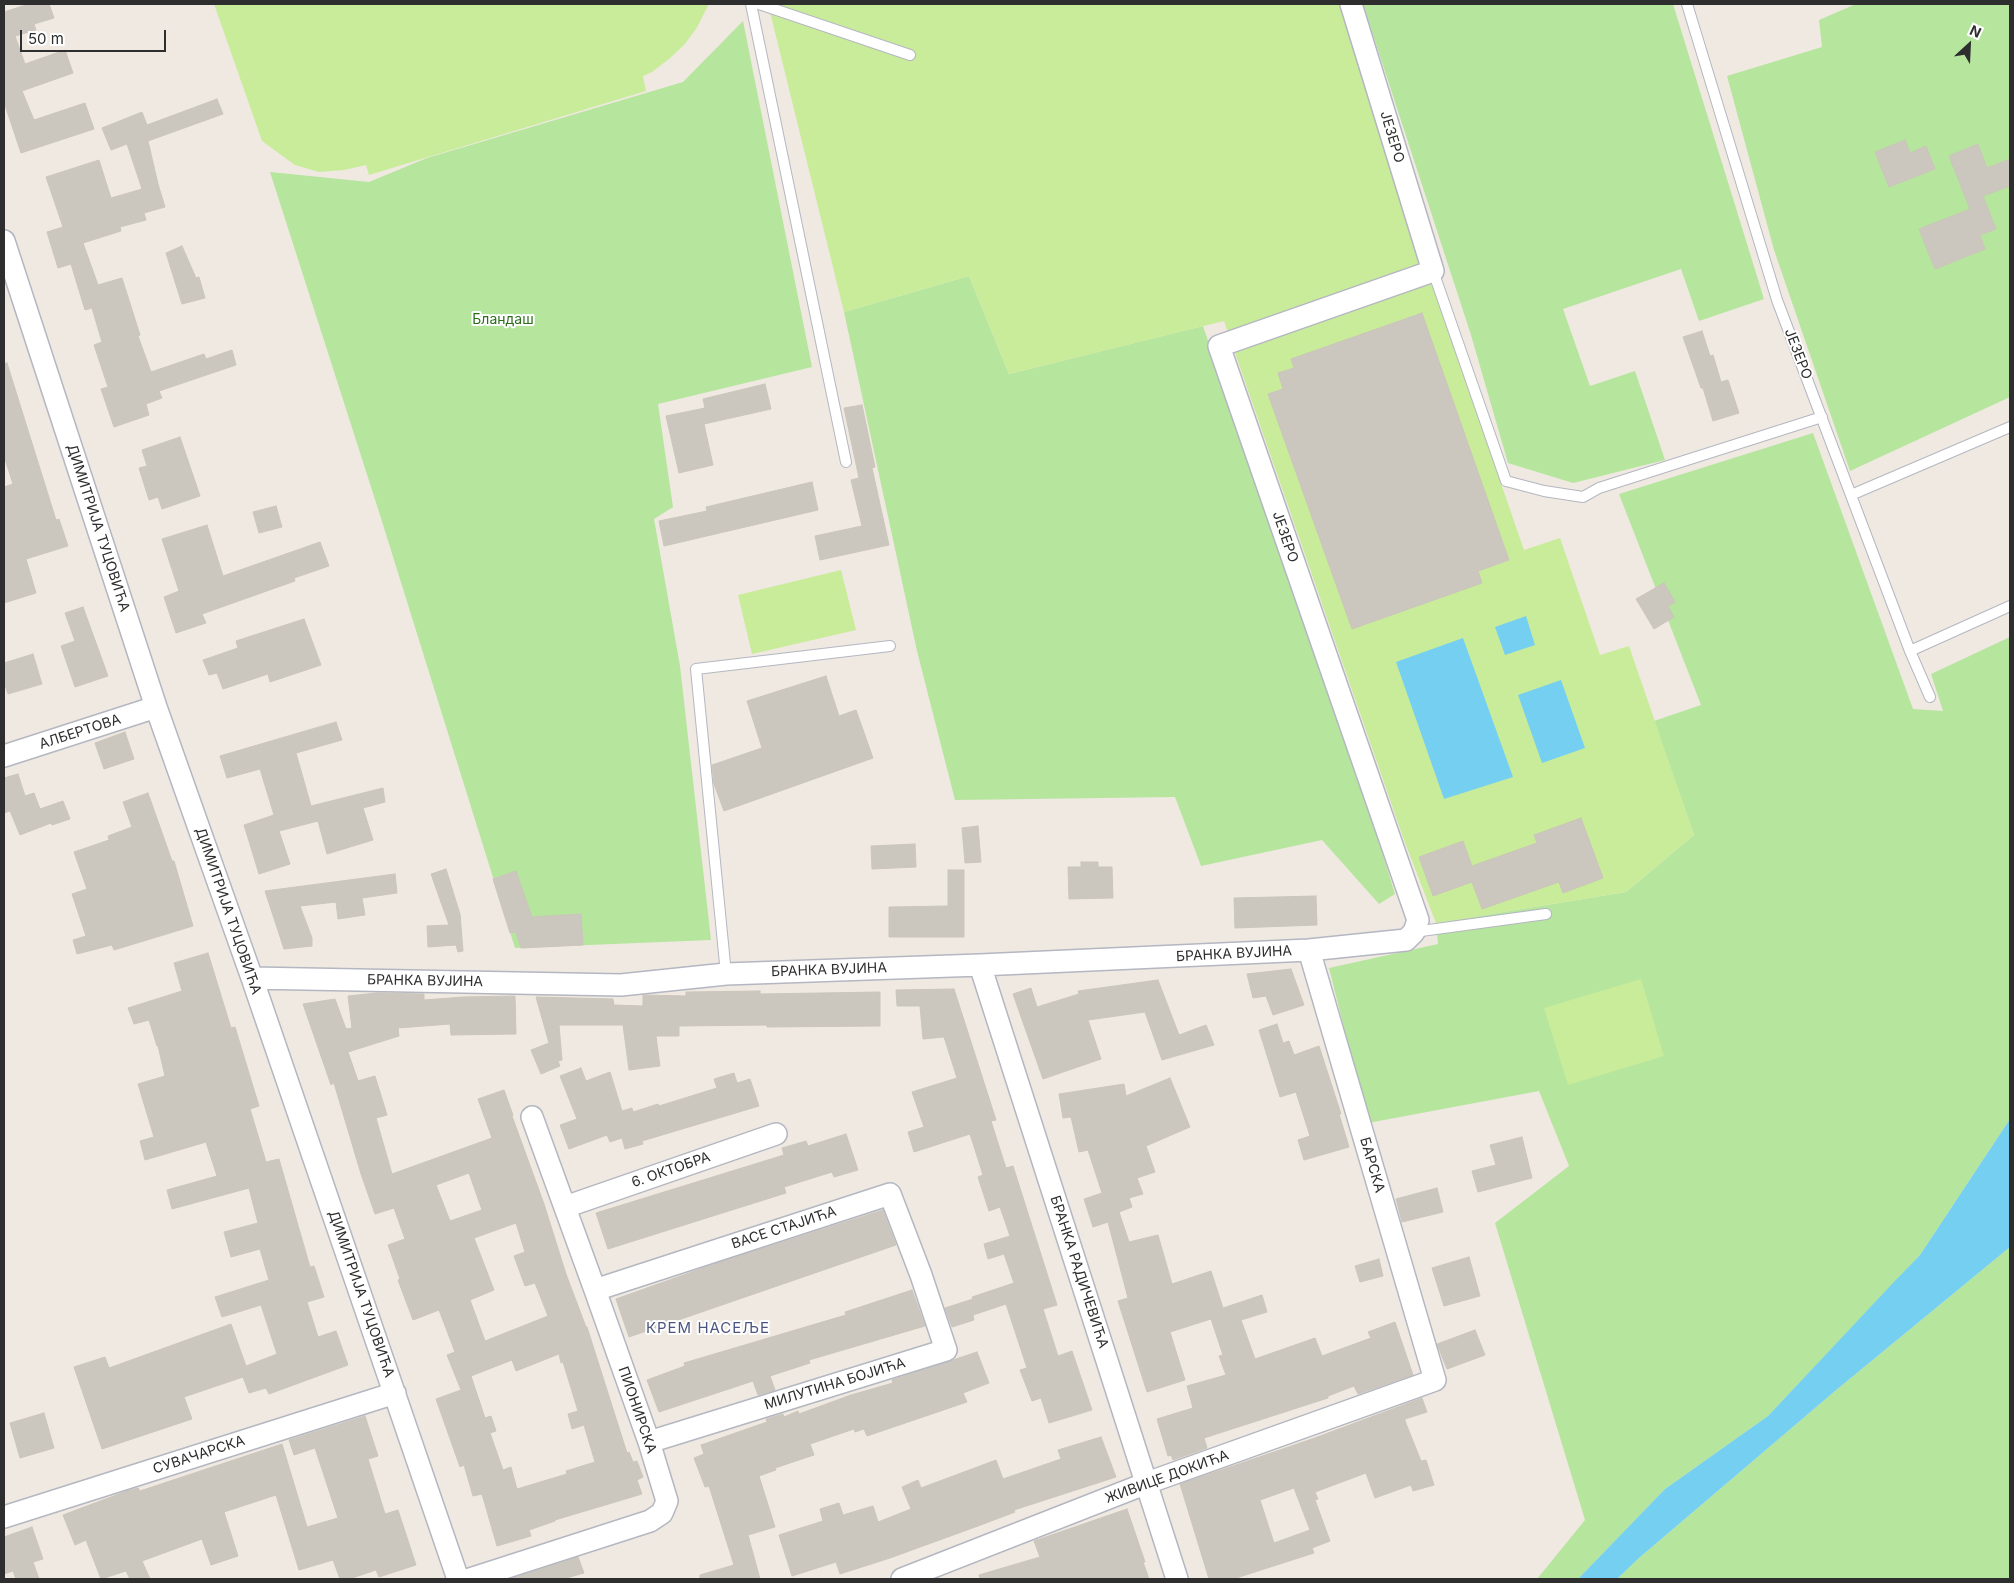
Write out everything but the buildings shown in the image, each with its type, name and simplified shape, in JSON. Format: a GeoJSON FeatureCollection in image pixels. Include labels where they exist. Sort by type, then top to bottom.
{"type":"FeatureCollection","features":[{"type":"Feature","properties":{"kind":"street","name":"ЈЕЗЕРО"},"geometry":{"type":"LineString","coordinates":[[1351,4],[1432,271],[1219,346],[1418,920],[1410,936]]}},
{"type":"Feature","properties":{"kind":"street","name":"ДИМИТРИЈА ТУЦОВИЋА"},"geometry":{"type":"LineString","coordinates":[[4,241],[156,707],[252,978],[458,1579]]}},
{"type":"Feature","properties":{"kind":"street","name":"АЛБЕРТОВА"},"geometry":{"type":"LineString","coordinates":[[4,756],[156,707]]}},
{"type":"Feature","properties":{"kind":"street","name":"БРАНКА ВУЈИНА"},"geometry":{"type":"LineString","coordinates":[[252,978],[621,985],[726,974],[1309,950],[1410,936]]}},
{"type":"Feature","properties":{"kind":"street","name":"БАРСКА"},"geometry":{"type":"LineString","coordinates":[[1309,950],[1435,1380]]}},
{"type":"Feature","properties":{"kind":"street","name":"БРАНКА РАДИЧЕВИЋА"},"geometry":{"type":"LineString","coordinates":[[980,965],[1177,1579]]}},
{"type":"Feature","properties":{"kind":"street","name":"ПИОНИРСКА"},"geometry":{"type":"LineString","coordinates":[[470,1579],[650,1521],[662,1513],[667,1501],[649,1442],[566,1206],[532,1117]]}},
{"type":"Feature","properties":{"kind":"street","name":"6. ОКТОБРА"},"geometry":{"type":"LineString","coordinates":[[566,1206],[776,1134]]}},
{"type":"Feature","properties":{"kind":"street","name":"ВАСЕ СТАЈИЋА"},"geometry":{"type":"LineString","coordinates":[[595,1290],[890,1194],[921,1274]]}},
{"type":"Feature","properties":{"kind":"street","name":"МИЛУТИНА БОЈИЋА"},"geometry":{"type":"LineString","coordinates":[[649,1442],[946,1350],[921,1274]]}},
{"type":"Feature","properties":{"kind":"street","name":"ЖИВИЦЕ ДОКИЋА"},"geometry":{"type":"LineString","coordinates":[[902,1579],[1147,1483],[1435,1380]]}},
{"type":"Feature","properties":{"kind":"street","name":"СУВАЧАРСКА"},"geometry":{"type":"LineString","coordinates":[[4,1517],[394,1393]]}},
{"type":"Feature","properties":{"kind":"lane"},"geometry":{"type":"LineString","coordinates":[[751,4],[846,462]]}},
{"type":"Feature","properties":{"kind":"lane"},"geometry":{"type":"LineString","coordinates":[[759,4],[910,55]]}},
{"type":"Feature","properties":{"kind":"lane","name":"ЈЕЗЕРО"},"geometry":{"type":"LineString","coordinates":[[1687,4],[1777,300],[1910,651],[1930,697]]}},
{"type":"Feature","properties":{"kind":"lane","name":"ЈЕЗЕРО"},"geometry":{"type":"LineString","coordinates":[[1432,271],[1506,481],[1544,492],[1583,497],[1599,488],[1822,417]]}},
{"type":"Feature","properties":{"kind":"lane"},"geometry":{"type":"LineString","coordinates":[[1851,495],[2010,427]]}},
{"type":"Feature","properties":{"kind":"lane"},"geometry":{"type":"LineString","coordinates":[[1910,651],[2010,606]]}},
{"type":"Feature","properties":{"kind":"lane"},"geometry":{"type":"LineString","coordinates":[[726,974],[696,669],[890,646]]}},
{"type":"Feature","properties":{"kind":"lane"},"geometry":{"type":"LineString","coordinates":[[1410,936],[1546,914]]}},
{"type":"Feature","properties":{"kind":"green space"},"geometry":{"type":"Polygon","coordinates":[[[214,4],[709,4],[696,29],[684,45],[652,72],[643,76],[646,91],[369,175],[366,165],[344,170],[319,172],[295,165],[262,141],[214,4]]]}},
{"type":"Feature","properties":{"kind":"green space"},"geometry":{"type":"Polygon","coordinates":[[[768,4],[1341,4],[1420,249],[1524,550],[1560,538],[1600,655],[1629,646],[1694,835],[1626,892],[1436,923],[1404,840],[1224,321],[1009,374],[969,276],[844,312],[768,4]]]}},
{"type":"Feature","properties":{"kind":"green space"},"geometry":{"type":"Polygon","coordinates":[[[1363,4],[1673,4],[1764,299],[1699,321],[1681,269],[1563,309],[1590,386],[1635,371],[1665,460],[1573,483],[1508,463],[1471,335],[1363,4]]]}},
{"type":"Feature","properties":{"kind":"green space"},"geometry":{"type":"Polygon","coordinates":[[[1856,4],[2010,4],[2010,397],[1850,471],[1774,250],[1727,76],[1822,47],[1819,20],[1856,4]]]}},
{"type":"Feature","properties":{"kind":"green space","name":"Бландаш"},"geometry":{"type":"Polygon","coordinates":[[[743,21],[812,367],[658,404],[673,507],[654,519],[680,666],[711,940],[515,948],[380,515],[270,172],[369,182],[427,158],[683,82],[743,21]]]}},
{"type":"Feature","properties":{"kind":"green space"},"geometry":{"type":"Polygon","coordinates":[[[969,276],[1009,374],[1203,326],[1372,820],[1395,894],[1379,904],[1322,840],[1201,866],[1175,797],[955,800],[917,651],[844,312],[969,276]]]}},
{"type":"Feature","properties":{"kind":"green space"},"geometry":{"type":"Polygon","coordinates":[[[1813,433],[1913,709],[1943,711],[1931,674],[2010,637],[2010,1119],[1920,1255],[1768,1416],[1665,1489],[1578,1579],[1537,1579],[1585,1520],[1495,1223],[1569,1166],[1539,1091],[1368,1123],[1329,968],[1438,944],[1436,923],[1626,892],[1694,835],[1654,721],[1701,705],[1619,494],[1813,433]]]}},
{"type":"Feature","properties":{"kind":"green space"},"geometry":{"type":"Polygon","coordinates":[[[841,570],[856,630],[752,654],[738,595],[841,570]]]}},
{"type":"Feature","properties":{"kind":"green space"},"geometry":{"type":"Polygon","coordinates":[[[1641,979],[1664,1056],[1568,1085],[1544,1008],[1641,979]]]}},
{"type":"Feature","properties":{"kind":"green space"},"geometry":{"type":"Polygon","coordinates":[[[2010,1247],[2010,1579],[1617,1579],[1639,1558],[1835,1391],[2010,1247]]]}},
{"type":"Feature","properties":{"kind":"water"},"geometry":{"type":"Polygon","coordinates":[[[1526,616],[1535,645],[1505,655],[1495,627],[1526,616]]]}},
{"type":"Feature","properties":{"kind":"water"},"geometry":{"type":"Polygon","coordinates":[[[1463,638],[1513,777],[1444,799],[1396,662],[1463,638]]]}},
{"type":"Feature","properties":{"kind":"water"},"geometry":{"type":"Polygon","coordinates":[[[1561,680],[1585,748],[1542,763],[1518,695],[1561,680]]]}},
{"type":"Feature","properties":{"kind":"water"},"geometry":{"type":"Polygon","coordinates":[[[2010,1119],[2010,1247],[1835,1391],[1639,1558],[1617,1579],[1578,1579],[1665,1489],[1768,1416],[1920,1255],[2010,1119]]]}},
{"type":"Feature","properties":{"kind":"district","name":"КРЕМ НАСЕЉЕ"},"geometry":{"type":"Point","coordinates":[708,1328]}}]}
